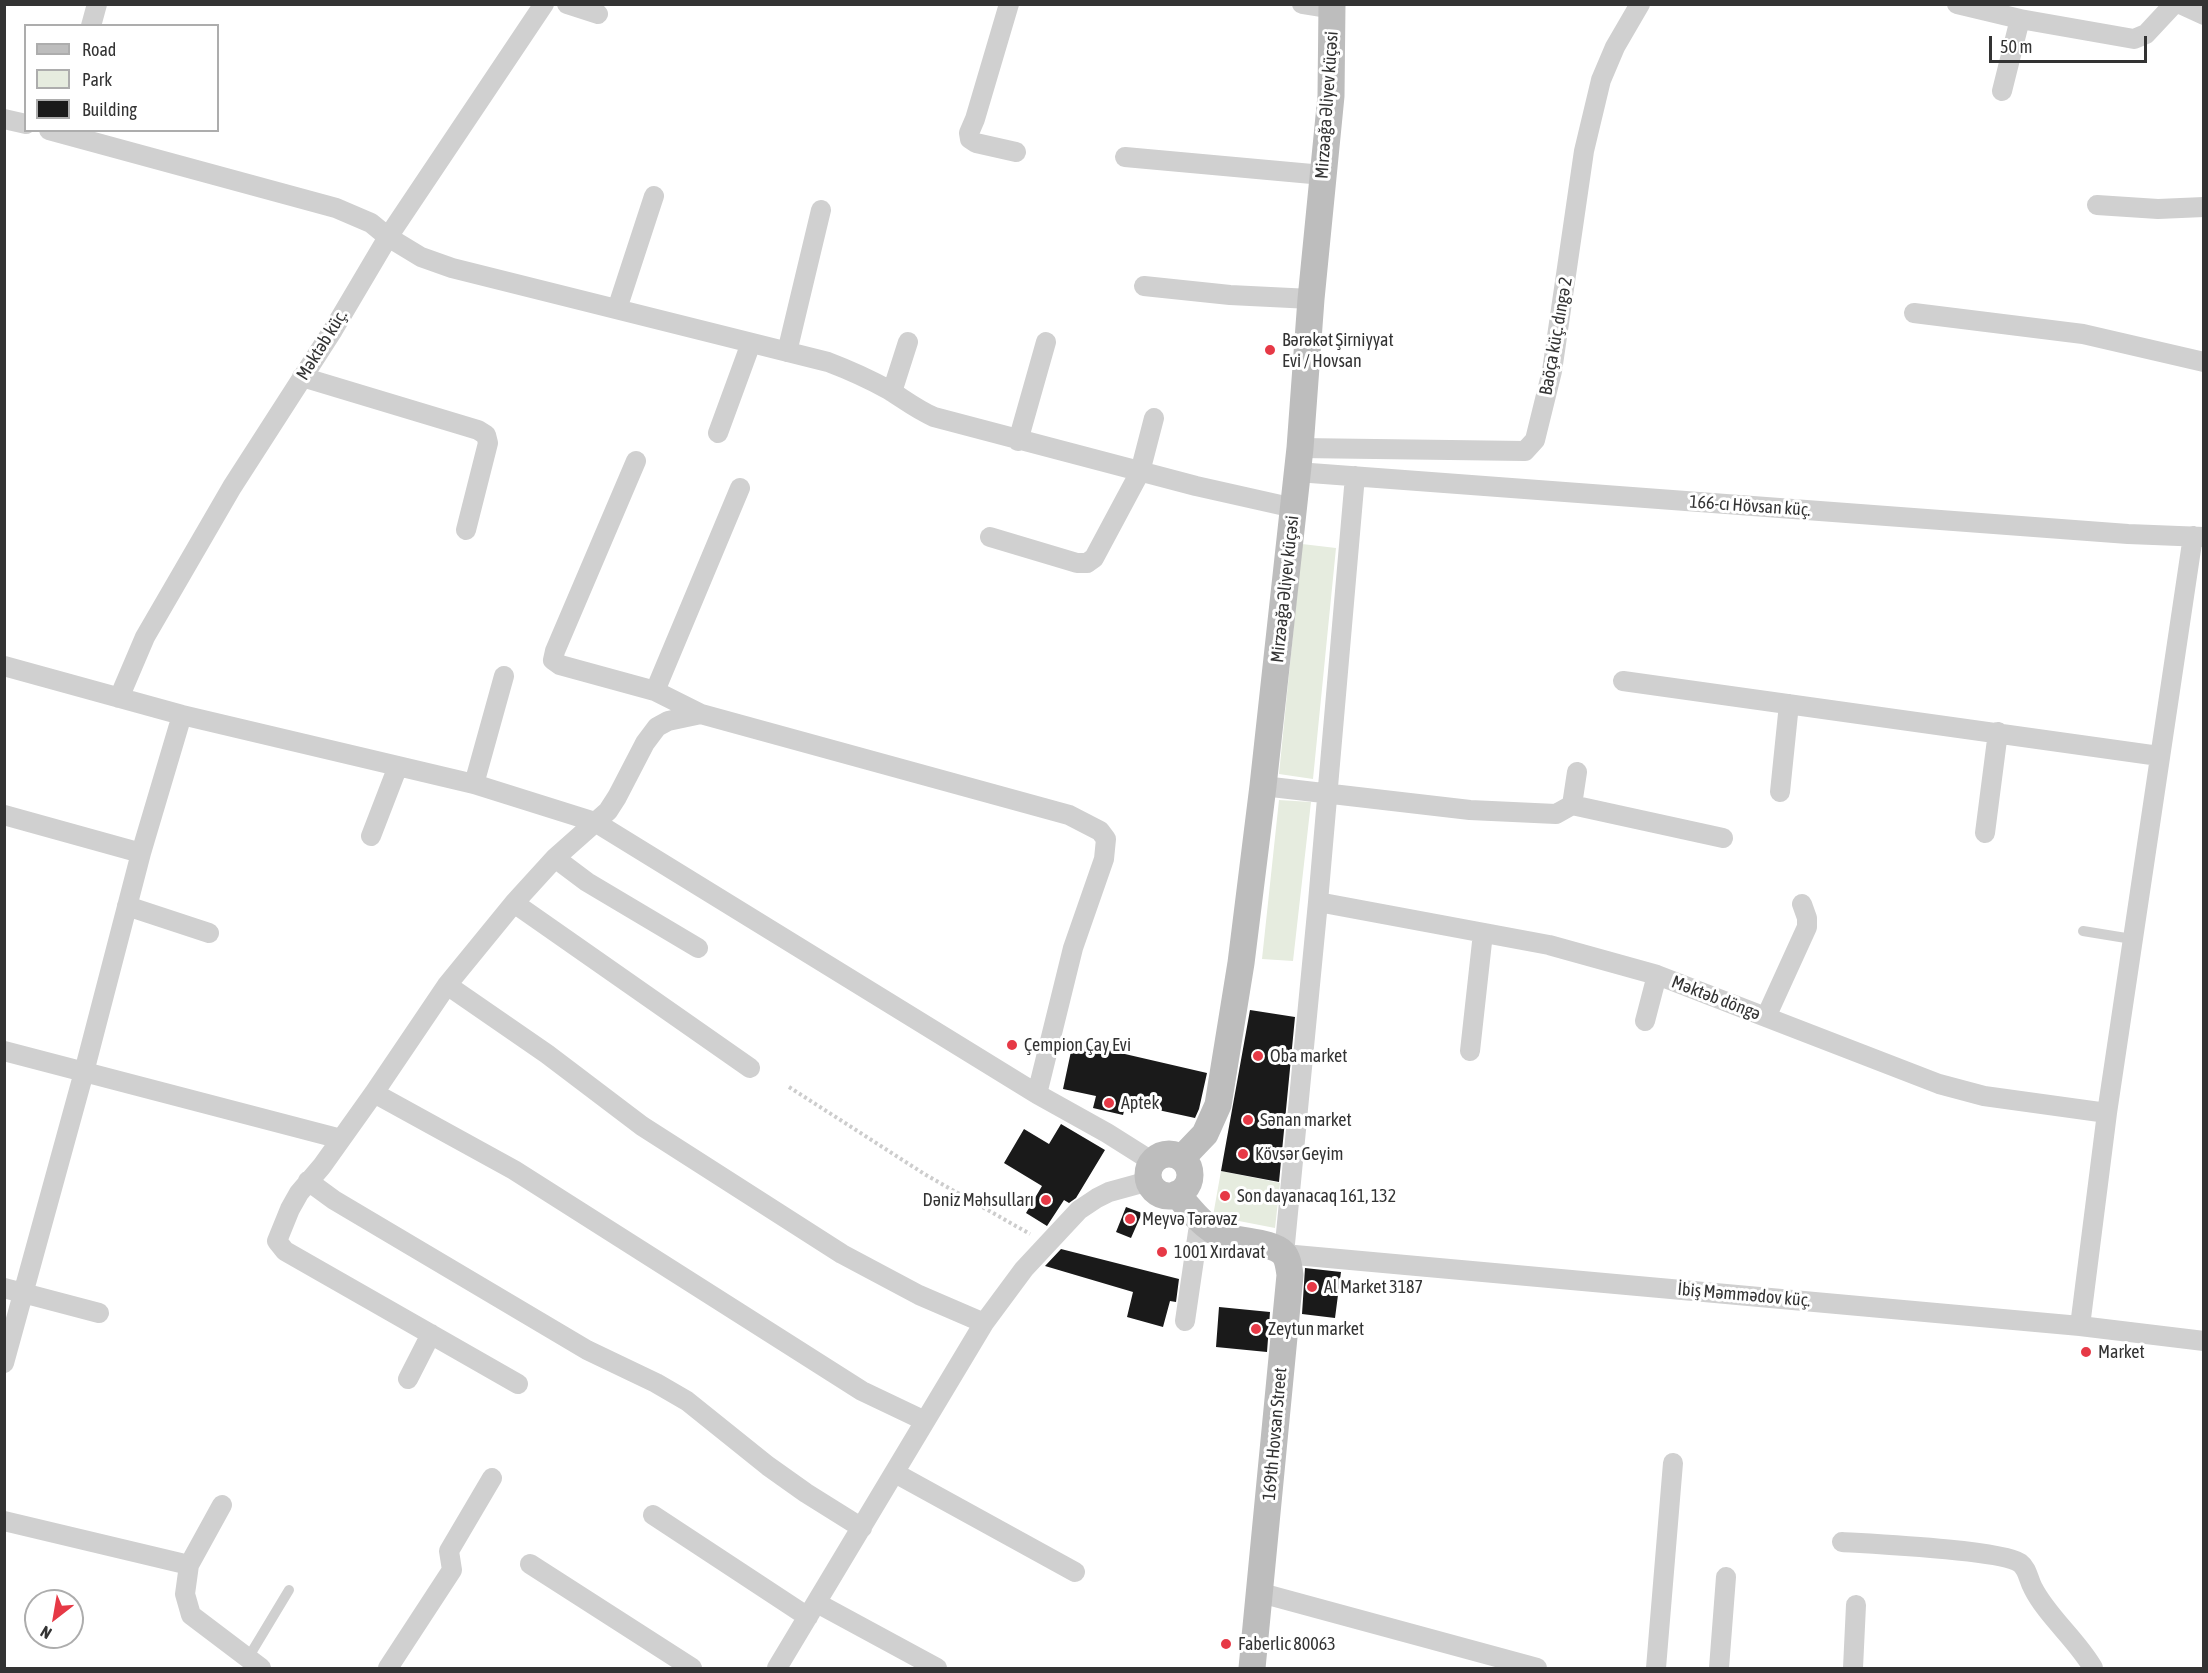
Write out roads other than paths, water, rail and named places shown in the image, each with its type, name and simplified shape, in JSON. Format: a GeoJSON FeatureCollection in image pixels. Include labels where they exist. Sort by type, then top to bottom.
{"type":"FeatureCollection","features":[{"type":"Feature","properties":{"kind":"street"},"geometry":{"type":"LineString","coordinates":[[92,24],[98,4]]}},
{"type":"Feature","properties":{"kind":"street","name":"Məktəb küç."},"geometry":{"type":"LineString","coordinates":[[119,698],[145,637],[232,487],[388,237],[544,4]]}},
{"type":"Feature","properties":{"kind":"street"},"geometry":{"type":"LineString","coordinates":[[567,4],[598,14]]}},
{"type":"Feature","properties":{"kind":"street"},"geometry":{"type":"LineString","coordinates":[[1009,4],[969,134],[970,139],[976,143],[1016,152]]}},
{"type":"Feature","properties":{"kind":"street"},"geometry":{"type":"LineString","coordinates":[[1302,4],[1332,7]]}},
{"type":"Feature","properties":{"kind":"street","name":"Baöça küç. dıngə 2"},"geometry":{"type":"LineString","coordinates":[[1298,460],[1525,451],[1534,440],[1552,370],[1584,151],[1598,90],[1616,47],[1640,4]]}},
{"type":"Feature","properties":{"kind":"street"},"geometry":{"type":"LineString","coordinates":[[1957,4],[2020,19],[2134,39],[2146,34],[2174,4]]}},
{"type":"Feature","properties":{"kind":"street"},"geometry":{"type":"LineString","coordinates":[[2180,4],[2204,15]]}},
{"type":"Feature","properties":{"kind":"street","name":"Mirzəağa Əliyev küçəsi"},"geometry":{"type":"LineString","coordinates":[[1182,1158],[1205,1134],[1218,1105],[1241,963],[1294,508],[1331,96],[1332,7]]}},
{"type":"Feature","properties":{"kind":"street"},"geometry":{"type":"LineString","coordinates":[[2002,91],[2020,19]]}},
{"type":"Feature","properties":{"kind":"street"},"geometry":{"type":"LineString","coordinates":[[4,118],[24,123]]}},
{"type":"Feature","properties":{"kind":"street"},"geometry":{"type":"LineString","coordinates":[[58,132],[336,208],[371,224],[421,257],[452,268],[828,363],[858,374],[892,392],[915,409],[934,417],[1140,472],[1294,508]]}},
{"type":"Feature","properties":{"kind":"street"},"geometry":{"type":"LineString","coordinates":[[1125,157],[1323,175]]}},
{"type":"Feature","properties":{"kind":"street"},"geometry":{"type":"LineString","coordinates":[[617,309],[654,196]]}},
{"type":"Feature","properties":{"kind":"street"},"geometry":{"type":"LineString","coordinates":[[2097,205],[2158,209],[2204,207]]}},
{"type":"Feature","properties":{"kind":"street"},"geometry":{"type":"LineString","coordinates":[[787,352],[821,210]]}},
{"type":"Feature","properties":{"kind":"street"},"geometry":{"type":"LineString","coordinates":[[1144,286],[1230,295],[1311,299]]}},
{"type":"Feature","properties":{"kind":"street"},"geometry":{"type":"LineString","coordinates":[[1914,313],[2083,334],[2204,362]]}},
{"type":"Feature","properties":{"kind":"street"},"geometry":{"type":"LineString","coordinates":[[892,392],[908,342]]}},
{"type":"Feature","properties":{"kind":"street"},"geometry":{"type":"LineString","coordinates":[[1018,441],[1046,342]]}},
{"type":"Feature","properties":{"kind":"street"},"geometry":{"type":"LineString","coordinates":[[718,433],[751,343]]}},
{"type":"Feature","properties":{"kind":"street"},"geometry":{"type":"LineString","coordinates":[[302,377],[478,430],[486,435],[488,443],[466,530]]}},
{"type":"Feature","properties":{"kind":"street"},"geometry":{"type":"LineString","coordinates":[[990,537],[1077,563],[1087,563],[1095,558],[1140,472],[1154,418]]}},
{"type":"Feature","properties":{"kind":"street","name":"166-cı Hövsan küç."},"geometry":{"type":"LineString","coordinates":[[1298,460],[1355,476],[2128,534],[2198,536]]}},
{"type":"Feature","properties":{"kind":"street"},"geometry":{"type":"LineString","coordinates":[[636,461],[553,660],[560,665],[655,691],[701,714],[1069,815],[1100,831],[1106,840],[1104,859],[1073,948],[1036,1094]]}},
{"type":"Feature","properties":{"kind":"street"},"geometry":{"type":"LineString","coordinates":[[1177,1194],[1202,1222],[1226,1237],[1269,1246],[1284,1254],[1318,902],[1355,476]]}},
{"type":"Feature","properties":{"kind":"street"},"geometry":{"type":"LineString","coordinates":[[655,691],[740,488]]}},
{"type":"Feature","properties":{"kind":"street"},"geometry":{"type":"LineString","coordinates":[[2080,1326],[2107,1113],[2159,756],[2198,536]]}},
{"type":"Feature","properties":{"kind":"street"},"geometry":{"type":"LineString","coordinates":[[4,666],[182,715],[474,784],[595,822],[1036,1094],[1107,1133],[1151,1171],[1157,1192],[1170,1196],[1183,1191],[1189,1181],[1189,1168],[1182,1158],[1176,1155],[1164,1155],[1151,1171],[1125,1187],[1096,1198],[1079,1210],[1046,1243],[1010,1286],[984,1323],[777,1668]]}},
{"type":"Feature","properties":{"kind":"street"},"geometry":{"type":"LineString","coordinates":[[474,784],[504,676]]}},
{"type":"Feature","properties":{"kind":"street"},"geometry":{"type":"LineString","coordinates":[[1623,681],[2159,756]]}},
{"type":"Feature","properties":{"kind":"street"},"geometry":{"type":"LineString","coordinates":[[1780,792],[1789,704]]}},
{"type":"Feature","properties":{"kind":"street"},"geometry":{"type":"LineString","coordinates":[[518,1384],[285,1251],[277,1241],[290,1209],[308,1181],[322,1166],[374,1094],[447,985],[514,903],[555,858],[608,811],[618,797],[645,743],[657,727],[668,721],[701,714]]}},
{"type":"Feature","properties":{"kind":"street"},"geometry":{"type":"LineString","coordinates":[[4,1364],[14,1291],[84,1072],[141,853],[182,715]]}},
{"type":"Feature","properties":{"kind":"street"},"geometry":{"type":"LineString","coordinates":[[1985,833],[1998,732]]}},
{"type":"Feature","properties":{"kind":"street"},"geometry":{"type":"LineString","coordinates":[[370,836],[398,766]]}},
{"type":"Feature","properties":{"kind":"street"},"geometry":{"type":"LineString","coordinates":[[1572,805],[1577,772]]}},
{"type":"Feature","properties":{"kind":"street"},"geometry":{"type":"LineString","coordinates":[[1263,786],[1470,810],[1556,814],[1572,805],[1723,838]]}},
{"type":"Feature","properties":{"kind":"street"},"geometry":{"type":"LineString","coordinates":[[4,815],[141,853]]}},
{"type":"Feature","properties":{"kind":"street"},"geometry":{"type":"LineString","coordinates":[[555,858],[587,882],[698,948]]}},
{"type":"Feature","properties":{"kind":"street","name":"Məktəb döngə"},"geometry":{"type":"LineString","coordinates":[[1318,902],[1549,945],[1657,975],[1950,1087],[1984,1096],[2107,1113]]}},
{"type":"Feature","properties":{"kind":"street"},"geometry":{"type":"LineString","coordinates":[[514,903],[750,1068]]}},
{"type":"Feature","properties":{"kind":"street"},"geometry":{"type":"LineString","coordinates":[[1766,1017],[1807,927],[1807,918],[1802,904]]}},
{"type":"Feature","properties":{"kind":"street"},"geometry":{"type":"LineString","coordinates":[[127,906],[209,933]]}},
{"type":"Feature","properties":{"kind":"street"},"geometry":{"type":"LineString","coordinates":[[1470,1051],[1483,933]]}},
{"type":"Feature","properties":{"kind":"street"},"geometry":{"type":"LineString","coordinates":[[1646,1021],[1657,975]]}},
{"type":"Feature","properties":{"kind":"street"},"geometry":{"type":"LineString","coordinates":[[447,985],[547,1054],[642,1126],[842,1254],[920,1295],[984,1323]]}},
{"type":"Feature","properties":{"kind":"street"},"geometry":{"type":"LineString","coordinates":[[4,1051],[341,1139]]}},
{"type":"Feature","properties":{"kind":"street"},"geometry":{"type":"LineString","coordinates":[[374,1094],[514,1170],[862,1391],[925,1421]]}},
{"type":"Feature","properties":{"kind":"street"},"geometry":{"type":"LineString","coordinates":[[308,1181],[334,1200],[587,1350],[656,1383],[687,1401],[768,1466],[806,1493],[862,1527]]}},
{"type":"Feature","properties":{"kind":"street"},"geometry":{"type":"LineString","coordinates":[[1185,1321],[1198,1232],[1202,1222]]}},
{"type":"Feature","properties":{"kind":"street","name":"İbiş Məmmədov küç."},"geometry":{"type":"LineString","coordinates":[[1284,1254],[2080,1326],[2204,1341]]}},
{"type":"Feature","properties":{"kind":"street","name":"169th Hovsan Street"},"geometry":{"type":"LineString","coordinates":[[1252,1668],[1290,1275],[1284,1254]]}},
{"type":"Feature","properties":{"kind":"street"},"geometry":{"type":"LineString","coordinates":[[14,1291],[99,1313]]}},
{"type":"Feature","properties":{"kind":"street"},"geometry":{"type":"LineString","coordinates":[[408,1379],[431,1334]]}},
{"type":"Feature","properties":{"kind":"street"},"geometry":{"type":"LineString","coordinates":[[1656,1668],[1673,1463]]}},
{"type":"Feature","properties":{"kind":"street"},"geometry":{"type":"LineString","coordinates":[[895,1473],[1075,1572]]}},
{"type":"Feature","properties":{"kind":"street"},"geometry":{"type":"LineString","coordinates":[[387,1668],[452,1570],[449,1551],[492,1478]]}},
{"type":"Feature","properties":{"kind":"street"},"geometry":{"type":"LineString","coordinates":[[222,1505],[189,1565],[185,1594],[191,1615],[255,1663]]}},
{"type":"Feature","properties":{"kind":"street"},"geometry":{"type":"LineString","coordinates":[[653,1515],[812,1610],[937,1668]]}},
{"type":"Feature","properties":{"kind":"street"},"geometry":{"type":"LineString","coordinates":[[4,1521],[189,1565]]}},
{"type":"Feature","properties":{"kind":"street"},"geometry":{"type":"LineString","coordinates":[[1842,1542],[1978,1554],[2006,1558],[2019,1563],[2027,1571],[2037,1595],[2093,1668]]}},
{"type":"Feature","properties":{"kind":"street"},"geometry":{"type":"LineString","coordinates":[[530,1564],[692,1668]]}},
{"type":"Feature","properties":{"kind":"street"},"geometry":{"type":"LineString","coordinates":[[1719,1668],[1726,1577]]}},
{"type":"Feature","properties":{"kind":"street"},"geometry":{"type":"LineString","coordinates":[[1261,1593],[1537,1668]]}},
{"type":"Feature","properties":{"kind":"street"},"geometry":{"type":"LineString","coordinates":[[1853,1668],[1856,1605]]}},
{"type":"Feature","properties":{"kind":"lane"},"geometry":{"type":"LineString","coordinates":[[2083,931],[2132,939]]}},
{"type":"Feature","properties":{"kind":"lane"},"geometry":{"type":"LineString","coordinates":[[255,1663],[289,1590]]}},
{"type":"Feature","properties":{"kind":"place","name":"Bərəkət Şirniyyat Evi / Hovsan"},"geometry":{"type":"Point","coordinates":[1270,350]}},
{"type":"Feature","properties":{"kind":"place","name":"Çempion Çay Evi"},"geometry":{"type":"Point","coordinates":[1012,1045]}},
{"type":"Feature","properties":{"kind":"place","name":"Oba market"},"geometry":{"type":"Point","coordinates":[1258,1056]}},
{"type":"Feature","properties":{"kind":"place","name":"Aptek"},"geometry":{"type":"Point","coordinates":[1109,1103]}},
{"type":"Feature","properties":{"kind":"place","name":"Sənan market"},"geometry":{"type":"Point","coordinates":[1248,1120]}},
{"type":"Feature","properties":{"kind":"place","name":"Kövsər Geyim"},"geometry":{"type":"Point","coordinates":[1243,1154]}},
{"type":"Feature","properties":{"kind":"place","name":"Son dayanacaq 161, 132"},"geometry":{"type":"Point","coordinates":[1225,1196]}},
{"type":"Feature","properties":{"kind":"place","name":"Dəniz Məhsulları"},"geometry":{"type":"Point","coordinates":[1046,1200]}},
{"type":"Feature","properties":{"kind":"place","name":"Meyvə Tərəvəz"},"geometry":{"type":"Point","coordinates":[1130,1219]}},
{"type":"Feature","properties":{"kind":"place","name":"1001 Xırdavat"},"geometry":{"type":"Point","coordinates":[1162,1252]}},
{"type":"Feature","properties":{"kind":"place","name":"Al Market 3187"},"geometry":{"type":"Point","coordinates":[1312,1287]}},
{"type":"Feature","properties":{"kind":"place","name":"Zeytun market"},"geometry":{"type":"Point","coordinates":[1256,1329]}},
{"type":"Feature","properties":{"kind":"place","name":"Market"},"geometry":{"type":"Point","coordinates":[2086,1352]}},
{"type":"Feature","properties":{"kind":"place","name":"Faberlic 80063"},"geometry":{"type":"Point","coordinates":[1226,1644]}}]}
